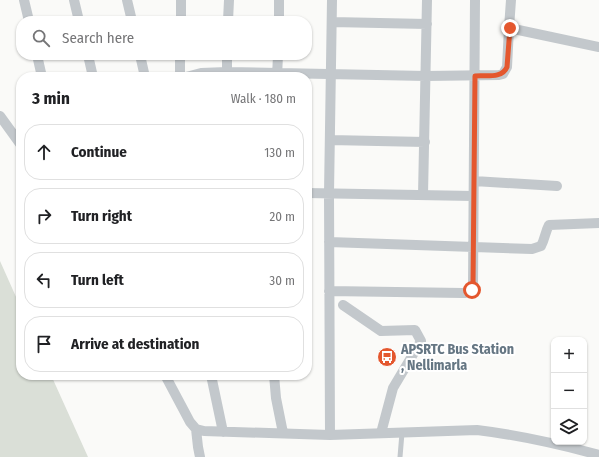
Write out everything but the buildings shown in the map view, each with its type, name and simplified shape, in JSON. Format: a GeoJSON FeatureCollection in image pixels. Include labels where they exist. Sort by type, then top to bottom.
{"type":"FeatureCollection","features":[{"type":"Feature","properties":{"kind":"street"},"geometry":{"type":"LineString","coordinates":[[24,0],[28,16]]}},
{"type":"Feature","properties":{"kind":"street"},"geometry":{"type":"LineString","coordinates":[[74,0],[79,16]]}},
{"type":"Feature","properties":{"kind":"street"},"geometry":{"type":"LineString","coordinates":[[127,0],[131,16]]}},
{"type":"Feature","properties":{"kind":"street"},"geometry":{"type":"LineString","coordinates":[[181,0],[181,16]]}},
{"type":"Feature","properties":{"kind":"street"},"geometry":{"type":"LineString","coordinates":[[228,16],[229,0]]}},
{"type":"Feature","properties":{"kind":"street"},"geometry":{"type":"LineString","coordinates":[[279,0],[279,16]]}},
{"type":"Feature","properties":{"kind":"street"},"geometry":{"type":"LineString","coordinates":[[330,435],[329,193],[332,0]]}},
{"type":"Feature","properties":{"kind":"street"},"geometry":{"type":"LineString","coordinates":[[424,195],[427,0]]}},
{"type":"Feature","properties":{"kind":"street"},"geometry":{"type":"LineString","coordinates":[[329,291],[468,293],[472,290],[475,0]]}},
{"type":"Feature","properties":{"kind":"street"},"geometry":{"type":"LineString","coordinates":[[312,74],[426,76],[499,75],[505,71],[507,67],[511,0]]}},
{"type":"Feature","properties":{"kind":"street"},"geometry":{"type":"LineString","coordinates":[[332,22],[427,24]]}},
{"type":"Feature","properties":{"kind":"street"},"geometry":{"type":"LineString","coordinates":[[510,28],[599,47]]}},
{"type":"Feature","properties":{"kind":"street"},"geometry":{"type":"LineString","coordinates":[[38,60],[41,72]]}},
{"type":"Feature","properties":{"kind":"street"},"geometry":{"type":"LineString","coordinates":[[89,60],[92,72]]}},
{"type":"Feature","properties":{"kind":"street"},"geometry":{"type":"LineString","coordinates":[[141,60],[144,72]]}},
{"type":"Feature","properties":{"kind":"street"},"geometry":{"type":"LineString","coordinates":[[180,60],[180,72]]}},
{"type":"Feature","properties":{"kind":"street"},"geometry":{"type":"LineString","coordinates":[[227,60],[227,72]]}},
{"type":"Feature","properties":{"kind":"street"},"geometry":{"type":"LineString","coordinates":[[277,72],[278,60]]}},
{"type":"Feature","properties":{"kind":"street"},"geometry":{"type":"LineString","coordinates":[[0,116],[16,131]]}},
{"type":"Feature","properties":{"kind":"street"},"geometry":{"type":"LineString","coordinates":[[330,140],[424,142]]}},
{"type":"Feature","properties":{"kind":"street"},"geometry":{"type":"LineString","coordinates":[[474,181],[557,186]]}},
{"type":"Feature","properties":{"kind":"street"},"geometry":{"type":"LineString","coordinates":[[312,193],[473,196]]}},
{"type":"Feature","properties":{"kind":"street"},"geometry":{"type":"LineString","coordinates":[[329,242],[536,248],[541,246],[549,225],[599,223]]}},
{"type":"Feature","properties":{"kind":"street"},"geometry":{"type":"LineString","coordinates":[[343,305],[381,331],[415,330],[421,341],[393,388],[381,433]]}},
{"type":"Feature","properties":{"kind":"street"},"geometry":{"type":"LineString","coordinates":[[168,380],[190,422],[196,429],[200,457]]}},
{"type":"Feature","properties":{"kind":"street"},"geometry":{"type":"LineString","coordinates":[[212,380],[223,432]]}},
{"type":"Feature","properties":{"kind":"street"},"geometry":{"type":"LineString","coordinates":[[274,380],[276,398],[284,433]]}},
{"type":"Feature","properties":{"kind":"street"},"geometry":{"type":"LineString","coordinates":[[196,429],[223,432],[330,435],[477,430],[497,432],[599,455]]}},
{"type":"Feature","properties":{"kind":"lane"},"geometry":{"type":"LineString","coordinates":[[400,457],[402,432]]}},
{"type":"Feature","properties":{"kind":"shaded area"},"geometry":{"type":"Polygon","coordinates":[[[0,261],[16,297],[16,380],[53,380],[88,457],[0,457],[0,261]]]}},
{"type":"Feature","properties":{"kind":"place","name":"APSRTC Bus Station , Nellimarla"},"geometry":{"type":"Point","coordinates":[387,357]}},
{"type":"Feature","properties":{"kind":"route"},"geometry":{"type":"LineString","coordinates":[[472,290],[475,76],[503,74],[507,67],[510,28]]}}]}
